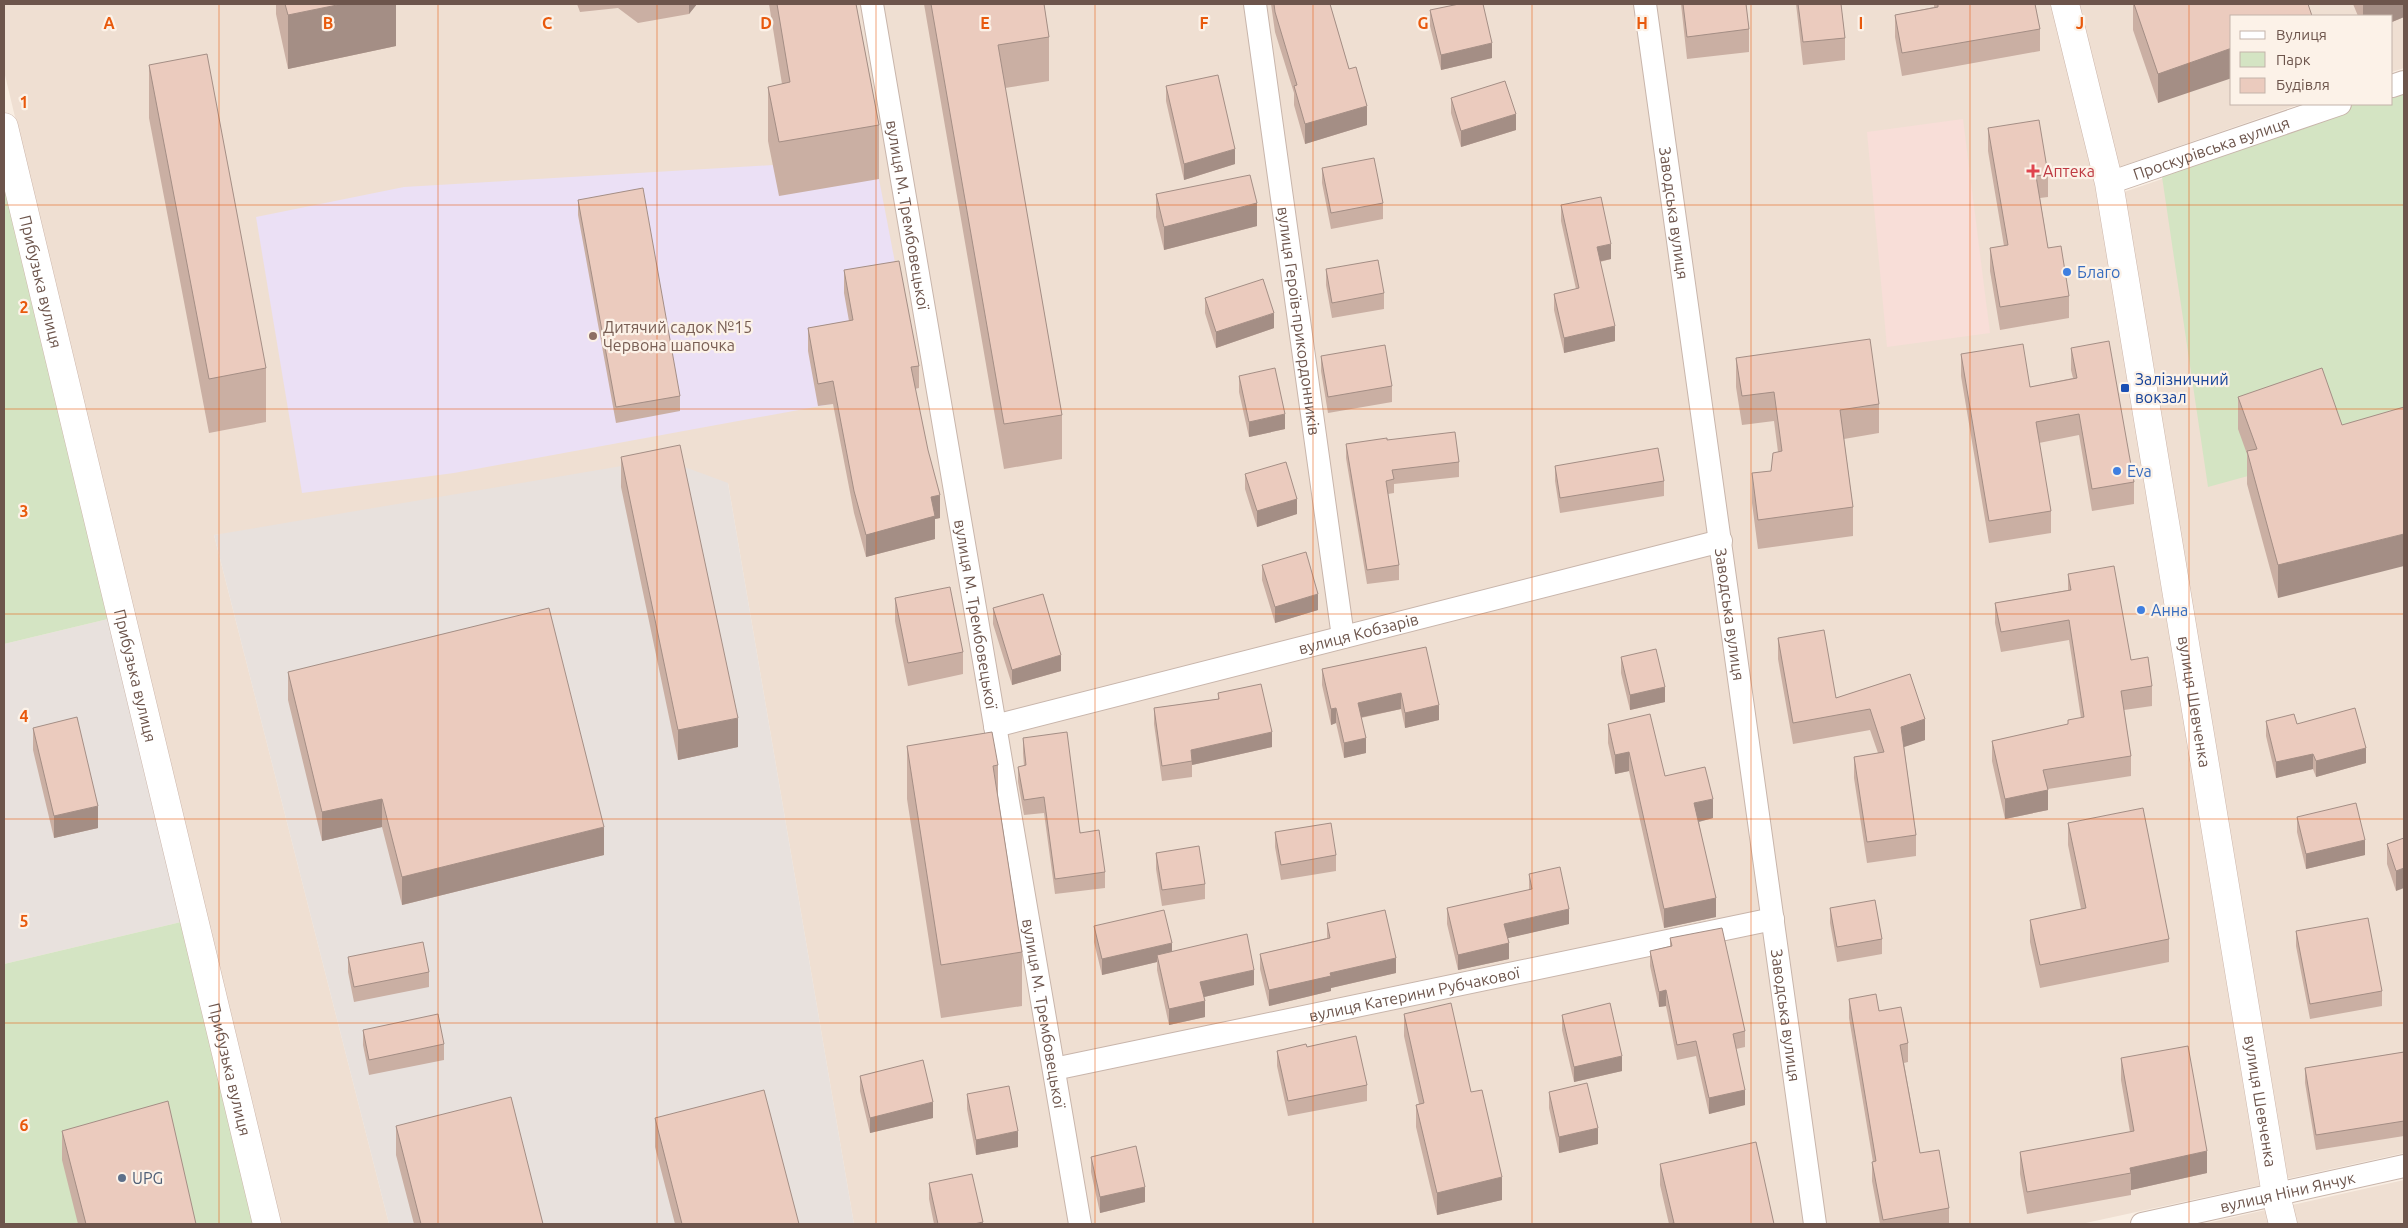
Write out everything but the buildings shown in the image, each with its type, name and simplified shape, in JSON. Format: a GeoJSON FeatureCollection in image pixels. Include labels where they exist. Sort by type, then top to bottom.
{"type":"FeatureCollection","features":[{"type":"Feature","properties":{"kind":"street","name":"вулиця М. Трембовецької"},"geometry":{"type":"LineString","coordinates":[[872,4],[1080,1224]]}},
{"type":"Feature","properties":{"kind":"street","name":"вулиця Героїв-прикордонників"},"geometry":{"type":"LineString","coordinates":[[1256,4],[1343,637]]}},
{"type":"Feature","properties":{"kind":"street","name":"Заводська вулиця"},"geometry":{"type":"LineString","coordinates":[[1645,4],[1816,1224]]}},
{"type":"Feature","properties":{"kind":"street","name":"вулиця Шевченка"},"geometry":{"type":"LineString","coordinates":[[2065,4],[2109,183],[2276,1195],[2283,1224]]}},
{"type":"Feature","properties":{"kind":"street","name":"Проскурівська вулиця"},"geometry":{"type":"LineString","coordinates":[[2109,183],[2337,105]]}},
{"type":"Feature","properties":{"kind":"street","name":"Прибузька вулиця"},"geometry":{"type":"LineString","coordinates":[[4,127],[267,1224]]}},
{"type":"Feature","properties":{"kind":"street","name":"вулиця Кобзарів"},"geometry":{"type":"LineString","coordinates":[[995,726],[1721,541]]}},
{"type":"Feature","properties":{"kind":"street","name":"вулиця Катерини Рубчакової"},"geometry":{"type":"LineString","coordinates":[[1054,1069],[1773,918]]}},
{"type":"Feature","properties":{"kind":"street","name":"вулиця Ніни Янчук"},"geometry":{"type":"LineString","coordinates":[[2142,1224],[2404,1166]]}},
{"type":"Feature","properties":{"kind":"shaded area"},"geometry":{"type":"Polygon","coordinates":[[[4,4],[2051,4],[2097,186],[2261,1185],[2081,1224],[854,1224],[728,483],[214,535],[389,1224],[280,1224],[4,71],[4,4]]]}},
{"type":"Feature","properties":{"kind":"shaded area"},"geometry":{"type":"Polygon","coordinates":[[[2078,4],[2404,4],[2404,68],[2393,72],[2393,15],[2230,15],[2230,105],[2297,105],[2119,167],[2078,4]]]}},
{"type":"Feature","properties":{"kind":"shaded area"},"geometry":{"type":"Polygon","coordinates":[[[2404,95],[2404,1153],[2286,1179],[2124,192],[2377,105],[2393,105],[2404,95]]]}},
{"type":"Feature","properties":{"kind":"shaded area"},"geometry":{"type":"Polygon","coordinates":[[[1963,119],[1990,333],[1887,347],[1867,132],[1963,119]]]}},
{"type":"Feature","properties":{"kind":"shaded area","name":"Дитячий садок №15 Червона шапочка"},"geometry":{"type":"Polygon","coordinates":[[[773,165],[879,179],[919,388],[454,473],[302,493],[256,217],[404,187],[773,165]]]}},
{"type":"Feature","properties":{"kind":"shaded area"},"geometry":{"type":"Polygon","coordinates":[[[663,459],[728,483],[854,1224],[389,1224],[214,535],[663,459]]]}},
{"type":"Feature","properties":{"kind":"shaded area"},"geometry":{"type":"Polygon","coordinates":[[[108,619],[181,922],[4,964],[4,644],[108,619]]]}},
{"type":"Feature","properties":{"kind":"shaded area"},"geometry":{"type":"Polygon","coordinates":[[[2404,1180],[2404,1224],[2296,1224],[2292,1205],[2404,1180]]]}},
{"type":"Feature","properties":{"kind":"shaded area"},"geometry":{"type":"Polygon","coordinates":[[[2266,1210],[2269,1224],[2203,1224],[2266,1210]]]}},
{"type":"Feature","properties":{"kind":"green space"},"geometry":{"type":"Polygon","coordinates":[[[2404,83],[2404,433],[2208,487],[2161,170],[2343,105],[2393,105],[2393,87],[2404,83]]]}},
{"type":"Feature","properties":{"kind":"green space"},"geometry":{"type":"Polygon","coordinates":[[[4,183],[108,619],[4,644],[4,183]]]}},
{"type":"Feature","properties":{"kind":"green space"},"geometry":{"type":"Polygon","coordinates":[[[181,922],[253,1224],[4,1224],[4,964],[181,922]]]}},
{"type":"Feature","properties":{"kind":"place","name":"Аптека"},"geometry":{"type":"Point","coordinates":[2033,171]}},
{"type":"Feature","properties":{"kind":"place","name":"Благо"},"geometry":{"type":"Point","coordinates":[2067,272]}},
{"type":"Feature","properties":{"kind":"place","name":"Дитячий садок №15 Червона шапочка"},"geometry":{"type":"Point","coordinates":[593,336]}},
{"type":"Feature","properties":{"kind":"place","name":"Залізничний вокзал"},"geometry":{"type":"Point","coordinates":[2125,388]}},
{"type":"Feature","properties":{"kind":"place","name":"Eva"},"geometry":{"type":"Point","coordinates":[2117,471]}},
{"type":"Feature","properties":{"kind":"place","name":"Анна"},"geometry":{"type":"Point","coordinates":[2141,610]}},
{"type":"Feature","properties":{"kind":"place","name":"UPG"},"geometry":{"type":"Point","coordinates":[122,1178]}}]}
